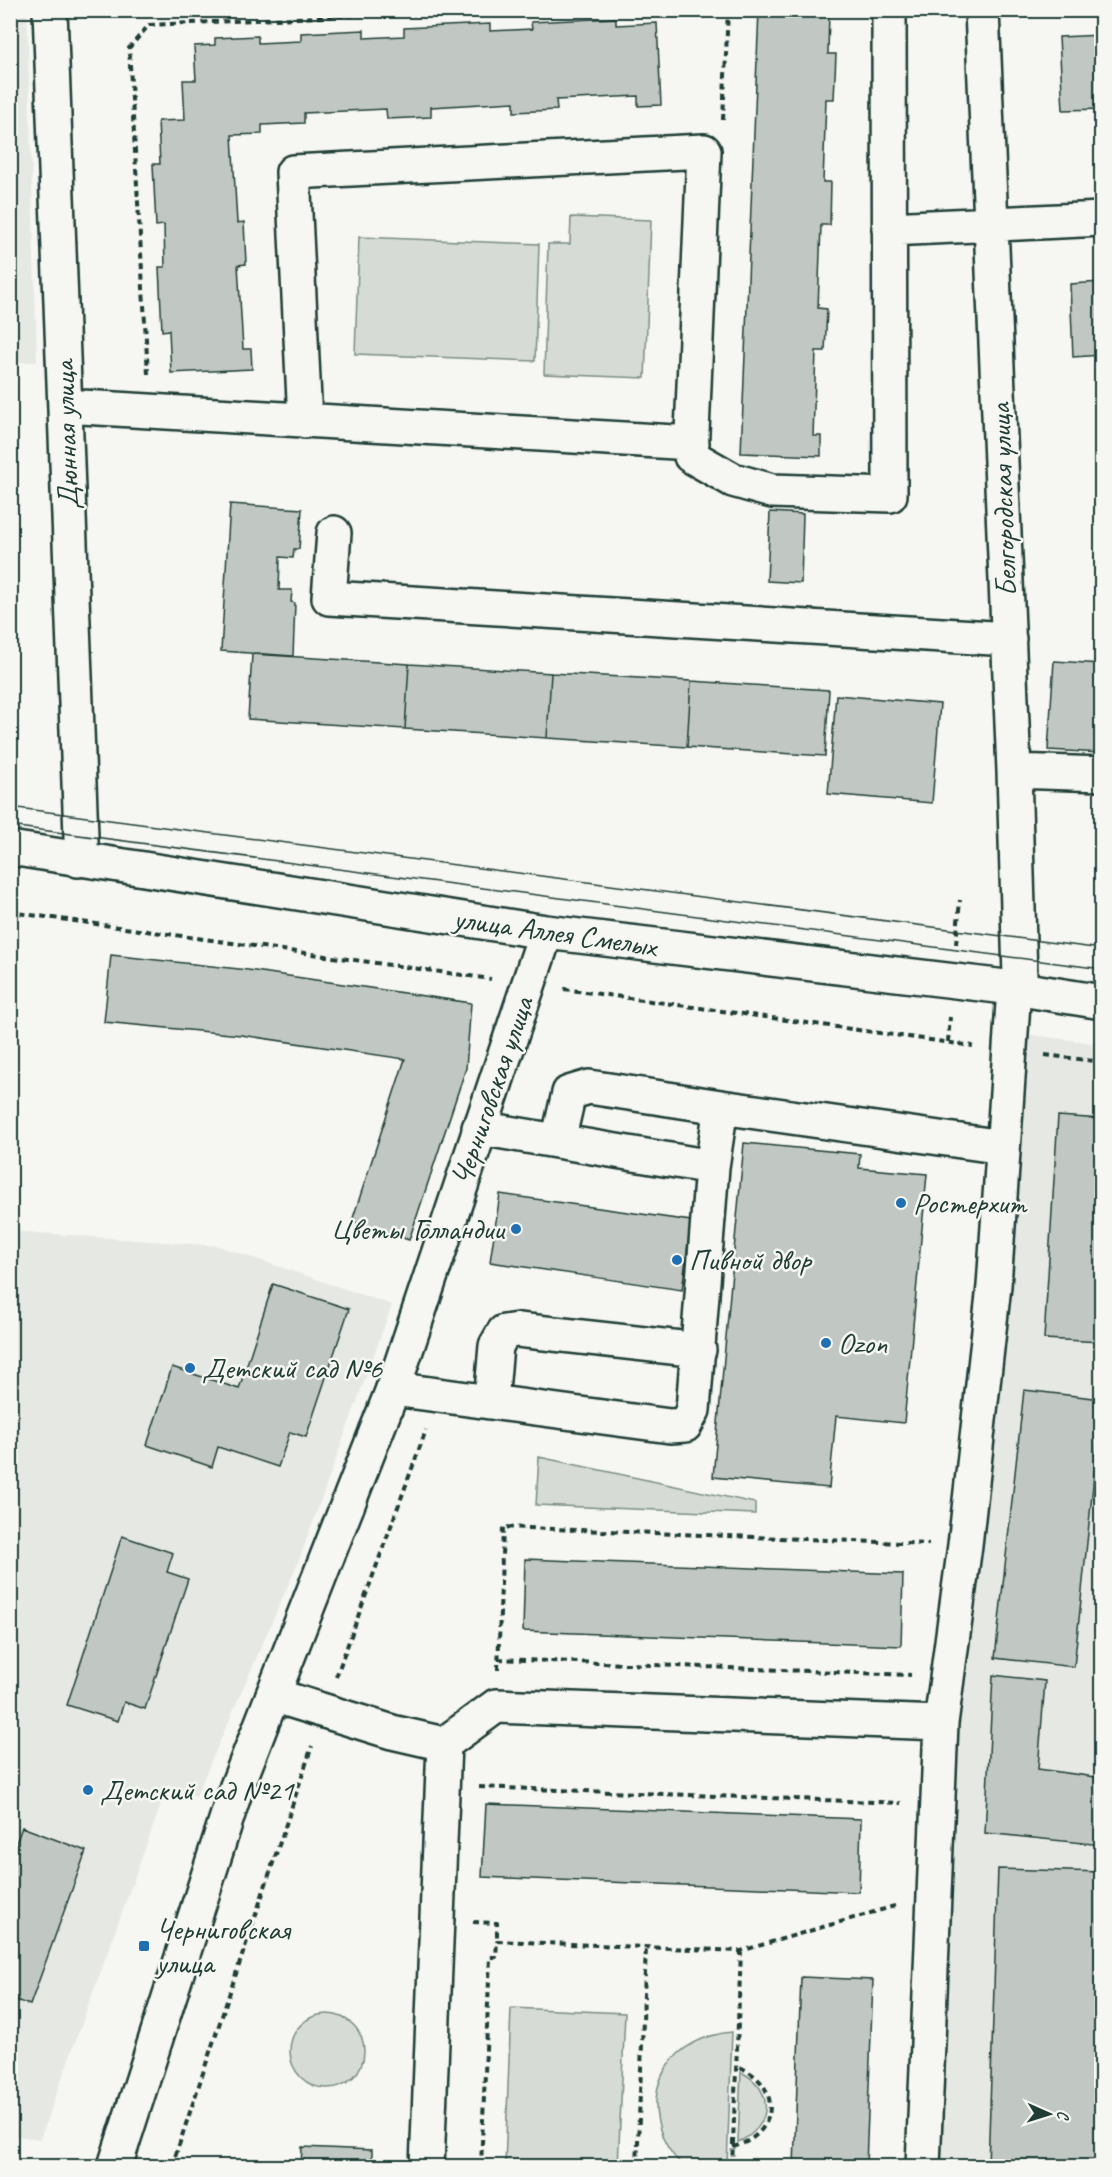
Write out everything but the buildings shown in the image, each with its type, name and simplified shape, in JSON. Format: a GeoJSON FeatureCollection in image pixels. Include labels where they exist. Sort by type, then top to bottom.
{"type":"FeatureCollection","features":[{"type":"Feature","properties":{"kind":"main road","name":"Дюнная улица"},"geometry":{"type":"LineString","coordinates":[[50,10],[81,844],[78,860]]}},
{"type":"Feature","properties":{"kind":"main road"},"geometry":{"type":"LineString","coordinates":[[305,421],[293,172],[704,151],[692,456],[733,480],[772,491],[890,495],[889,10]]}},
{"type":"Feature","properties":{"kind":"main road","name":"Белгородская улица"},"geometry":{"type":"LineString","coordinates":[[923,2166],[940,1723],[965,1545],[994,1286],[1014,988],[1020,978],[1009,639],[982,10]]}},
{"type":"Feature","properties":{"kind":"main road"},"geometry":{"type":"LineString","coordinates":[[889,229],[1101,219]]}},
{"type":"Feature","properties":{"kind":"main road"},"geometry":{"type":"LineString","coordinates":[[65,406],[692,443]]}},
{"type":"Feature","properties":{"kind":"main road"},"geometry":{"type":"LineString","coordinates":[[333,533],[330,598],[1009,639]]}},
{"type":"Feature","properties":{"kind":"main road"},"geometry":{"type":"LineString","coordinates":[[1014,771],[1101,774]]}},
{"type":"Feature","properties":{"kind":"main road","name":"улица Аллея Смелых"},"geometry":{"type":"LineString","coordinates":[[10,848],[546,932],[1014,988],[1101,1002]]}},
{"type":"Feature","properties":{"kind":"main road","name":"Черниговская улица"},"geometry":{"type":"LineString","coordinates":[[115,2166],[237,1789],[393,1389],[546,932]]}},
{"type":"Feature","properties":{"kind":"main road"},"geometry":{"type":"LineString","coordinates":[[558,1141],[569,1093],[589,1087],[1003,1147]]}},
{"type":"Feature","properties":{"kind":"main road"},"geometry":{"type":"LineString","coordinates":[[393,1389],[670,1426],[685,1425],[693,1410],[712,1167],[721,1107]]}},
{"type":"Feature","properties":{"kind":"main road"},"geometry":{"type":"LineString","coordinates":[[479,1128],[712,1167]]}},
{"type":"Feature","properties":{"kind":"main road"},"geometry":{"type":"LineString","coordinates":[[491,1402],[496,1346],[504,1332],[518,1330],[699,1350]]}},
{"type":"Feature","properties":{"kind":"main road"},"geometry":{"type":"LineString","coordinates":[[273,1695],[392,1732],[444,1744],[496,1706],[940,1723]]}},
{"type":"Feature","properties":{"kind":"main road"},"geometry":{"type":"LineString","coordinates":[[428,2166],[444,1744]]}},
{"type":"Feature","properties":{"kind":"path"},"geometry":{"type":"LineString","coordinates":[[150,411],[129,48],[149,25],[468,10]]}},
{"type":"Feature","properties":{"kind":"path"},"geometry":{"type":"LineString","coordinates":[[704,151],[722,135],[728,10]]}},
{"type":"Feature","properties":{"kind":"path"},"geometry":{"type":"LineString","coordinates":[[171,2166],[323,1711],[439,1395]]}},
{"type":"Feature","properties":{"kind":"path"},"geometry":{"type":"LineString","coordinates":[[496,1706],[503,1527],[965,1545]]}},
{"type":"Feature","properties":{"kind":"path"},"geometry":{"type":"LineString","coordinates":[[498,1659],[920,1675]]}},
{"type":"Feature","properties":{"kind":"path"},"geometry":{"type":"LineString","coordinates":[[442,1785],[901,1803]]}},
{"type":"Feature","properties":{"kind":"path"},"geometry":{"type":"LineString","coordinates":[[496,1941],[741,1951],[933,1895]]}},
{"type":"Feature","properties":{"kind":"path"},"geometry":{"type":"LineString","coordinates":[[462,1922],[497,1923],[496,1957],[490,1957],[481,2166]]}},
{"type":"Feature","properties":{"kind":"path"},"geometry":{"type":"LineString","coordinates":[[637,2166],[646,1947]]}},
{"type":"Feature","properties":{"kind":"path"},"geometry":{"type":"LineString","coordinates":[[732,2166],[741,1951]]}},
{"type":"Feature","properties":{"kind":"path"},"geometry":{"type":"LineString","coordinates":[[733,2147],[747,2143],[760,2134],[767,2121],[770,2106],[768,2092],[760,2080],[749,2071],[736,2066]]}},
{"type":"Feature","properties":{"kind":"shaded area"},"geometry":{"type":"Polygon","coordinates":[[[10,11],[27,11],[37,362],[11,362],[10,11]]]}},
{"type":"Feature","properties":{"kind":"shaded area"},"geometry":{"type":"Polygon","coordinates":[[[571,217],[651,220],[645,378],[544,374],[548,244],[570,244],[571,217]]]}},
{"type":"Feature","properties":{"kind":"shaded area"},"geometry":{"type":"Polygon","coordinates":[[[359,237],[539,244],[535,361],[355,354],[359,237]]]}},
{"type":"Feature","properties":{"kind":"shaded area"},"geometry":{"type":"Polygon","coordinates":[[[994,1030],[1101,1044],[1101,2166],[910,2166],[947,1707],[994,1030]]]}},
{"type":"Feature","properties":{"kind":"shaded area"},"geometry":{"type":"Polygon","coordinates":[[[11,1231],[218,1246],[392,1305],[299,1560],[196,1796],[168,1785],[40,2139],[11,2135],[11,1231]]]}},
{"type":"Feature","properties":{"kind":"shaded area"},"geometry":{"type":"Polygon","coordinates":[[[539,1457],[755,1503],[755,1514],[536,1505],[539,1457]]]}},
{"type":"Feature","properties":{"kind":"shaded area"},"geometry":{"type":"Polygon","coordinates":[[[511,2008],[625,2013],[618,2166],[505,2166],[511,2008]]]}},
{"type":"Feature","properties":{"kind":"shaded area"},"geometry":{"type":"Polygon","coordinates":[[[320,2014],[334,2014],[348,2020],[358,2030],[364,2044],[362,2065],[348,2082],[334,2088],[320,2088],[306,2082],[296,2072],[290,2058],[290,2044],[296,2030],[306,2020],[320,2014]]]}},
{"type":"Feature","properties":{"kind":"shaded area"},"geometry":{"type":"Polygon","coordinates":[[[732,2032],[727,2166],[700,2168],[686,2166],[675,2158],[663,2138],[657,2117],[656,2098],[660,2081],[668,2065],[679,2053],[694,2043],[732,2032]]]}},
{"type":"Feature","properties":{"kind":"shaded area"},"geometry":{"type":"Polygon","coordinates":[[[741,2072],[760,2088],[765,2108],[758,2127],[738,2142],[741,2072]]]}},
{"type":"Feature","properties":{"kind":"tram line"},"geometry":{"type":"LineString","coordinates":[[10,807],[1102,949]]}},
{"type":"Feature","properties":{"kind":"tram line"},"geometry":{"type":"LineString","coordinates":[[10,826],[1102,969]]}},
{"type":"Feature","properties":{"kind":"place","name":"Ростерхит"},"geometry":{"type":"Point","coordinates":[901,1203]}},
{"type":"Feature","properties":{"kind":"place","name":"Цветы Голландии"},"geometry":{"type":"Point","coordinates":[516,1229]}},
{"type":"Feature","properties":{"kind":"place","name":"Пивной двор"},"geometry":{"type":"Point","coordinates":[677,1260]}},
{"type":"Feature","properties":{"kind":"place","name":"Ozon"},"geometry":{"type":"Point","coordinates":[826,1343]}},
{"type":"Feature","properties":{"kind":"place","name":"Детский сад №6"},"geometry":{"type":"Point","coordinates":[190,1368]}},
{"type":"Feature","properties":{"kind":"place","name":"Детский сад №21"},"geometry":{"type":"Point","coordinates":[88,1790]}},
{"type":"Feature","properties":{"kind":"place","name":"Черниговская улица"},"geometry":{"type":"Point","coordinates":[144,1946]}}]}
